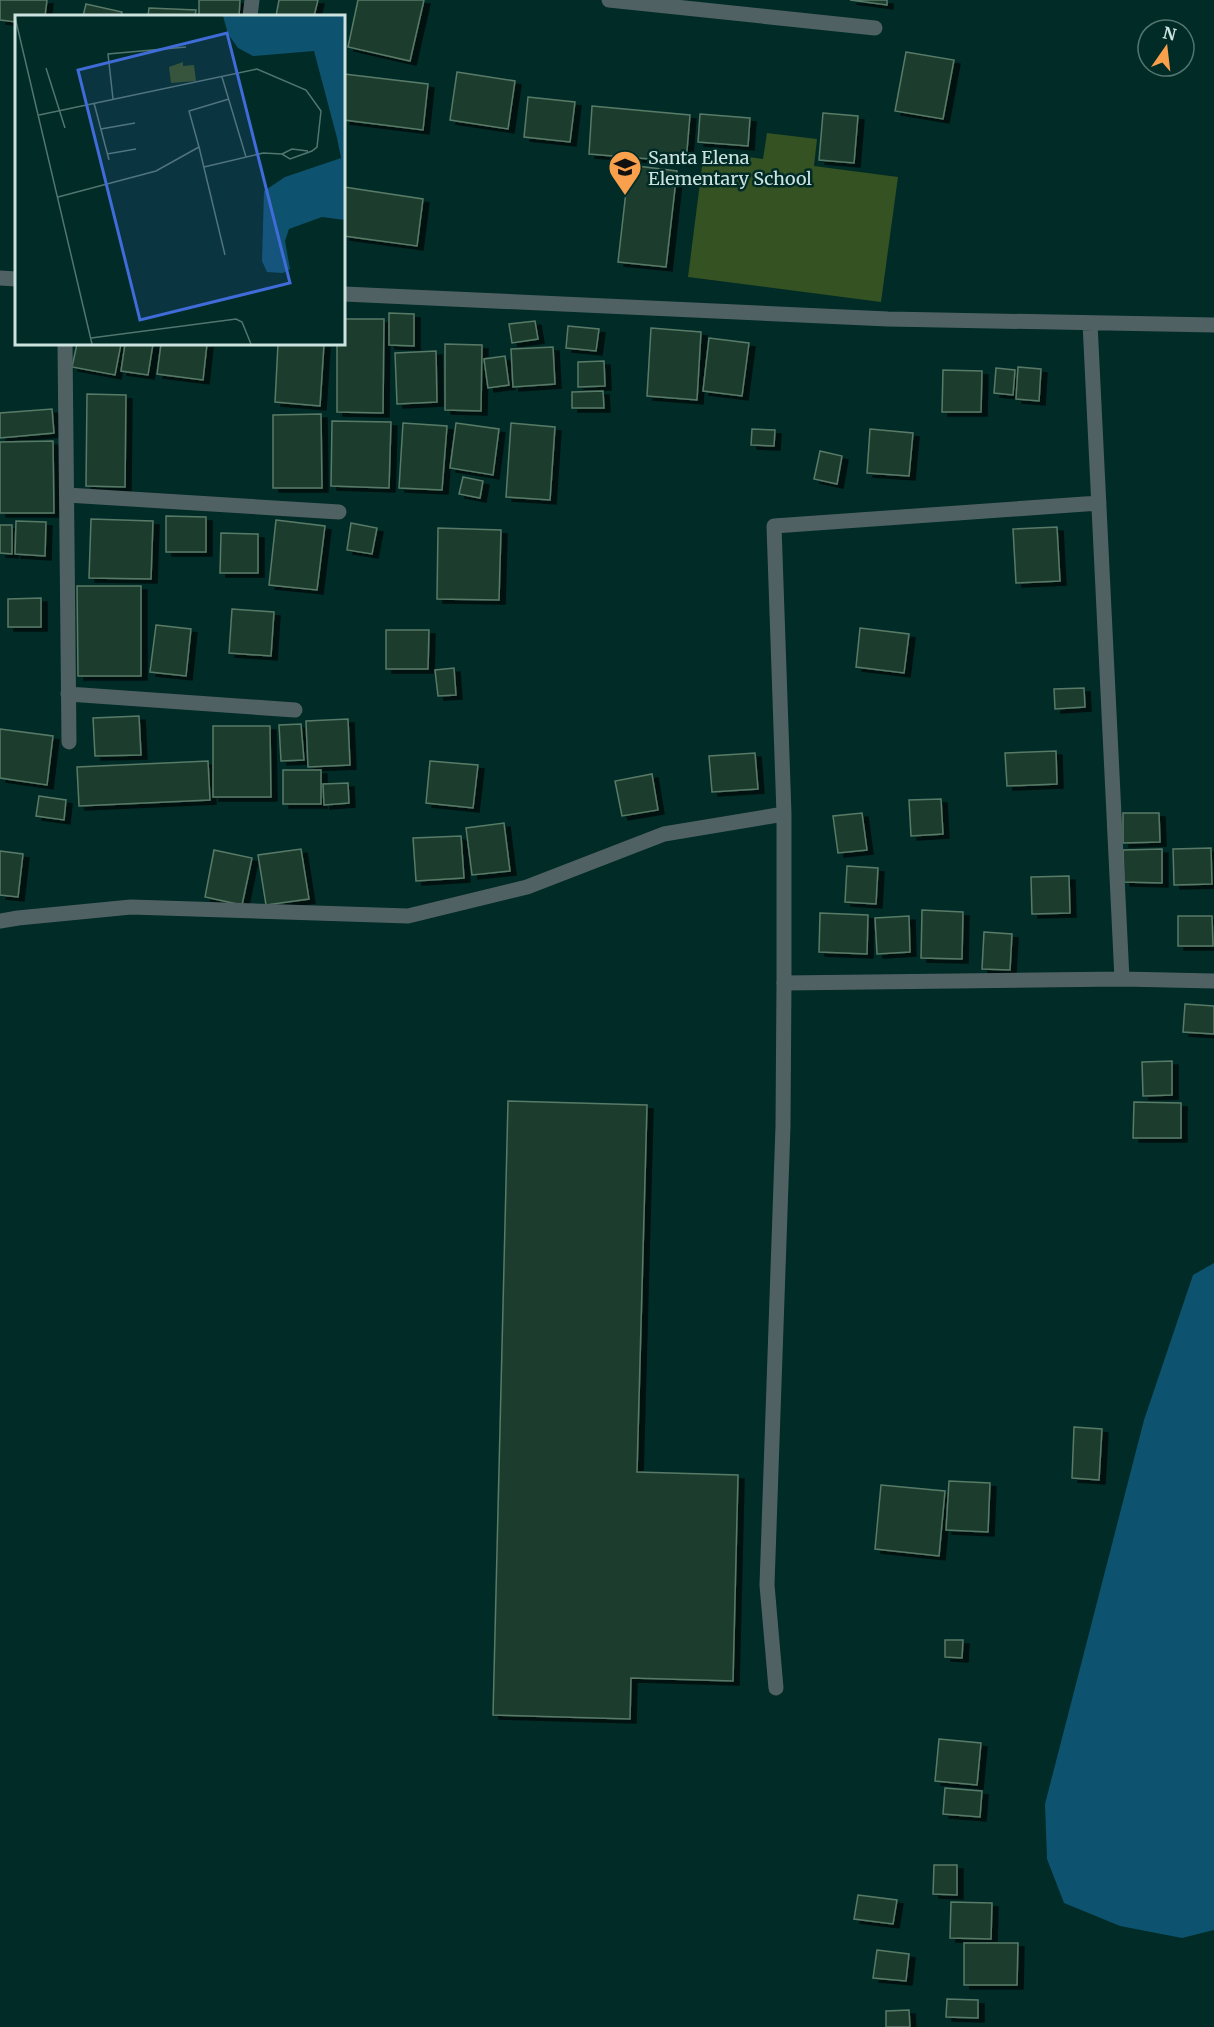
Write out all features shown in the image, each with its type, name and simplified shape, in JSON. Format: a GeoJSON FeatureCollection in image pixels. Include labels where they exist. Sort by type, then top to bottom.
{"type":"FeatureCollection","features":[{"type":"Feature","properties":{"kind":"street"},"geometry":{"type":"LineString","coordinates":[[250,15],[252,0]]}},
{"type":"Feature","properties":{"kind":"street"},"geometry":{"type":"LineString","coordinates":[[609,0],[875,28]]}},
{"type":"Feature","properties":{"kind":"street"},"geometry":{"type":"LineString","coordinates":[[0,278],[15,279]]}},
{"type":"Feature","properties":{"kind":"street"},"geometry":{"type":"LineString","coordinates":[[345,294],[888,319],[1214,326]]}},
{"type":"Feature","properties":{"kind":"street"},"geometry":{"type":"LineString","coordinates":[[1090,323],[1122,979]]}},
{"type":"Feature","properties":{"kind":"street"},"geometry":{"type":"LineString","coordinates":[[65,345],[69,742]]}},
{"type":"Feature","properties":{"kind":"street"},"geometry":{"type":"LineString","coordinates":[[67,495],[339,512]]}},
{"type":"Feature","properties":{"kind":"street"},"geometry":{"type":"LineString","coordinates":[[776,1688],[767,1585],[783,1126],[784,814],[774,526],[1099,503]]}},
{"type":"Feature","properties":{"kind":"street"},"geometry":{"type":"LineString","coordinates":[[69,694],[295,710]]}},
{"type":"Feature","properties":{"kind":"street"},"geometry":{"type":"LineString","coordinates":[[0,921],[131,907],[408,916],[527,887],[664,834],[784,814]]}},
{"type":"Feature","properties":{"kind":"street"},"geometry":{"type":"LineString","coordinates":[[784,983],[1122,979],[1214,981]]}},
{"type":"Feature","properties":{"kind":"green space"},"geometry":{"type":"Polygon","coordinates":[[[767,133],[817,139],[814,166],[898,177],[881,302],[688,277],[704,151],[763,159],[767,133]]]}},
{"type":"Feature","properties":{"kind":"water"},"geometry":{"type":"Polygon","coordinates":[[[1214,1263],[1214,1930],[1182,1938],[1120,1926],[1064,1903],[1047,1859],[1045,1804],[1144,1420],[1193,1275],[1214,1263]]]}},
{"type":"Feature","properties":{"kind":"building"},"geometry":{"type":"Polygon","coordinates":[[[0,0],[47,0],[45,15],[15,15],[15,22],[0,20],[0,0]]]}},
{"type":"Feature","properties":{"kind":"building"},"geometry":{"type":"Polygon","coordinates":[[[199,0],[240,0],[239,15],[199,15],[199,0]]]}},
{"type":"Feature","properties":{"kind":"building"},"geometry":{"type":"Polygon","coordinates":[[[279,0],[318,0],[314,15],[276,15],[279,0]]]}},
{"type":"Feature","properties":{"kind":"building"},"geometry":{"type":"Polygon","coordinates":[[[358,0],[424,0],[410,61],[348,47],[358,0]]]}},
{"type":"Feature","properties":{"kind":"building"},"geometry":{"type":"Polygon","coordinates":[[[850,0],[887,0],[887,5],[850,0]]]}},
{"type":"Feature","properties":{"kind":"building"},"geometry":{"type":"Polygon","coordinates":[[[86,4],[122,12],[121,15],[83,15],[86,4]]]}},
{"type":"Feature","properties":{"kind":"building"},"geometry":{"type":"Polygon","coordinates":[[[149,8],[196,10],[195,15],[148,15],[149,8]]]}},
{"type":"Feature","properties":{"kind":"building"},"geometry":{"type":"Polygon","coordinates":[[[906,52],[954,60],[943,119],[895,111],[906,52]]]}},
{"type":"Feature","properties":{"kind":"building"},"geometry":{"type":"Polygon","coordinates":[[[457,72],[515,81],[508,129],[450,120],[457,72]]]}},
{"type":"Feature","properties":{"kind":"building"},"geometry":{"type":"Polygon","coordinates":[[[345,74],[428,84],[423,130],[345,120],[345,74]]]}},
{"type":"Feature","properties":{"kind":"building"},"geometry":{"type":"Polygon","coordinates":[[[528,97],[575,102],[570,142],[524,137],[528,97]]]}},
{"type":"Feature","properties":{"kind":"building"},"geometry":{"type":"Polygon","coordinates":[[[592,106],[690,115],[686,162],[589,154],[592,106]]]}},
{"type":"Feature","properties":{"kind":"building"},"geometry":{"type":"Polygon","coordinates":[[[823,113],[858,116],[854,163],[819,160],[823,113]]]}},
{"type":"Feature","properties":{"kind":"building"},"geometry":{"type":"Polygon","coordinates":[[[700,114],[750,118],[748,146],[698,142],[700,114]]]}},
{"type":"Feature","properties":{"kind":"building"},"geometry":{"type":"Polygon","coordinates":[[[629,165],[677,171],[666,267],[618,262],[629,165]]]}},
{"type":"Feature","properties":{"kind":"building"},"geometry":{"type":"Polygon","coordinates":[[[345,187],[423,199],[417,246],[345,236],[345,187]]]}},
{"type":"Feature","properties":{"kind":"building"},"geometry":{"type":"Polygon","coordinates":[[[389,313],[414,314],[414,346],[389,345],[389,313]]]}},
{"type":"Feature","properties":{"kind":"building"},"geometry":{"type":"Polygon","coordinates":[[[345,319],[384,319],[383,413],[337,412],[337,345],[345,345],[345,319]]]}},
{"type":"Feature","properties":{"kind":"building"},"geometry":{"type":"Polygon","coordinates":[[[535,321],[538,339],[512,343],[509,324],[535,321]]]}},
{"type":"Feature","properties":{"kind":"building"},"geometry":{"type":"Polygon","coordinates":[[[568,326],[599,329],[596,351],[566,348],[568,326]]]}},
{"type":"Feature","properties":{"kind":"building"},"geometry":{"type":"Polygon","coordinates":[[[651,328],[701,332],[697,400],[647,396],[651,328]]]}},
{"type":"Feature","properties":{"kind":"building"},"geometry":{"type":"Polygon","coordinates":[[[709,338],[749,343],[742,396],[703,391],[709,338]]]}},
{"type":"Feature","properties":{"kind":"building"},"geometry":{"type":"Polygon","coordinates":[[[445,344],[482,345],[481,411],[445,410],[445,344]]]}},
{"type":"Feature","properties":{"kind":"building"},"geometry":{"type":"Polygon","coordinates":[[[77,345],[121,345],[115,375],[72,367],[77,345]]]}},
{"type":"Feature","properties":{"kind":"building"},"geometry":{"type":"Polygon","coordinates":[[[125,345],[153,345],[148,375],[121,371],[125,345]]]}},
{"type":"Feature","properties":{"kind":"building"},"geometry":{"type":"Polygon","coordinates":[[[161,345],[207,345],[203,380],[157,374],[161,345]]]}},
{"type":"Feature","properties":{"kind":"building"},"geometry":{"type":"Polygon","coordinates":[[[278,345],[324,345],[320,406],[275,402],[278,345]]]}},
{"type":"Feature","properties":{"kind":"building"},"geometry":{"type":"Polygon","coordinates":[[[553,347],[555,384],[513,387],[511,349],[553,347]]]}},
{"type":"Feature","properties":{"kind":"building"},"geometry":{"type":"Polygon","coordinates":[[[436,351],[437,402],[397,404],[395,353],[436,351]]]}},
{"type":"Feature","properties":{"kind":"building"},"geometry":{"type":"Polygon","coordinates":[[[505,356],[509,385],[488,388],[484,359],[505,356]]]}},
{"type":"Feature","properties":{"kind":"building"},"geometry":{"type":"Polygon","coordinates":[[[604,361],[605,386],[578,387],[578,362],[604,361]]]}},
{"type":"Feature","properties":{"kind":"building"},"geometry":{"type":"Polygon","coordinates":[[[1018,367],[1041,369],[1039,401],[1016,399],[1018,367]]]}},
{"type":"Feature","properties":{"kind":"building"},"geometry":{"type":"Polygon","coordinates":[[[996,368],[1015,370],[1013,395],[994,393],[996,368]]]}},
{"type":"Feature","properties":{"kind":"building"},"geometry":{"type":"Polygon","coordinates":[[[943,370],[982,371],[981,412],[942,412],[943,370]]]}},
{"type":"Feature","properties":{"kind":"building"},"geometry":{"type":"Polygon","coordinates":[[[603,391],[604,408],[572,408],[572,392],[603,391]]]}},
{"type":"Feature","properties":{"kind":"building"},"geometry":{"type":"Polygon","coordinates":[[[87,394],[126,395],[125,487],[86,486],[87,394]]]}},
{"type":"Feature","properties":{"kind":"building"},"geometry":{"type":"Polygon","coordinates":[[[52,409],[54,433],[0,438],[0,413],[52,409]]]}},
{"type":"Feature","properties":{"kind":"building"},"geometry":{"type":"Polygon","coordinates":[[[321,414],[322,488],[273,488],[273,415],[321,414]]]}},
{"type":"Feature","properties":{"kind":"building"},"geometry":{"type":"Polygon","coordinates":[[[332,421],[391,422],[389,488],[331,486],[332,421]]]}},
{"type":"Feature","properties":{"kind":"building"},"geometry":{"type":"Polygon","coordinates":[[[403,423],[447,426],[442,490],[399,488],[403,423]]]}},
{"type":"Feature","properties":{"kind":"building"},"geometry":{"type":"Polygon","coordinates":[[[456,423],[499,429],[493,475],[450,468],[456,423]]]}},
{"type":"Feature","properties":{"kind":"building"},"geometry":{"type":"Polygon","coordinates":[[[511,423],[555,427],[550,500],[506,497],[511,423]]]}},
{"type":"Feature","properties":{"kind":"building"},"geometry":{"type":"Polygon","coordinates":[[[752,429],[775,430],[774,446],[751,445],[752,429]]]}},
{"type":"Feature","properties":{"kind":"building"},"geometry":{"type":"Polygon","coordinates":[[[870,429],[913,433],[909,476],[867,473],[870,429]]]}},
{"type":"Feature","properties":{"kind":"building"},"geometry":{"type":"Polygon","coordinates":[[[53,441],[54,513],[0,513],[0,442],[53,441]]]}},
{"type":"Feature","properties":{"kind":"building"},"geometry":{"type":"Polygon","coordinates":[[[820,451],[842,456],[837,484],[814,479],[820,451]]]}},
{"type":"Feature","properties":{"kind":"building"},"geometry":{"type":"Polygon","coordinates":[[[463,477],[483,481],[480,498],[459,494],[463,477]]]}},
{"type":"Feature","properties":{"kind":"building"},"geometry":{"type":"Polygon","coordinates":[[[166,516],[206,517],[206,552],[166,552],[166,516]]]}},
{"type":"Feature","properties":{"kind":"building"},"geometry":{"type":"Polygon","coordinates":[[[91,519],[153,521],[151,579],[89,578],[91,519]]]}},
{"type":"Feature","properties":{"kind":"building"},"geometry":{"type":"Polygon","coordinates":[[[276,520],[325,526],[317,590],[269,585],[276,520]]]}},
{"type":"Feature","properties":{"kind":"building"},"geometry":{"type":"Polygon","coordinates":[[[16,521],[46,522],[45,556],[15,554],[16,521]]]}},
{"type":"Feature","properties":{"kind":"building"},"geometry":{"type":"Polygon","coordinates":[[[351,523],[377,528],[372,554],[347,550],[351,523]]]}},
{"type":"Feature","properties":{"kind":"building"},"geometry":{"type":"Polygon","coordinates":[[[0,525],[12,525],[12,554],[0,553],[0,525]]]}},
{"type":"Feature","properties":{"kind":"building"},"geometry":{"type":"Polygon","coordinates":[[[1057,527],[1060,581],[1016,583],[1013,529],[1057,527]]]}},
{"type":"Feature","properties":{"kind":"building"},"geometry":{"type":"Polygon","coordinates":[[[438,528],[501,530],[499,600],[437,599],[438,528]]]}},
{"type":"Feature","properties":{"kind":"building"},"geometry":{"type":"Polygon","coordinates":[[[221,533],[258,534],[258,573],[220,573],[221,533]]]}},
{"type":"Feature","properties":{"kind":"building"},"geometry":{"type":"Polygon","coordinates":[[[77,586],[141,586],[141,676],[78,676],[77,586]]]}},
{"type":"Feature","properties":{"kind":"building"},"geometry":{"type":"Polygon","coordinates":[[[41,598],[41,627],[8,627],[8,599],[41,598]]]}},
{"type":"Feature","properties":{"kind":"building"},"geometry":{"type":"Polygon","coordinates":[[[232,609],[274,612],[271,656],[229,653],[232,609]]]}},
{"type":"Feature","properties":{"kind":"building"},"geometry":{"type":"Polygon","coordinates":[[[156,625],[191,629],[186,676],[150,672],[156,625]]]}},
{"type":"Feature","properties":{"kind":"building"},"geometry":{"type":"Polygon","coordinates":[[[860,628],[909,634],[904,673],[856,667],[860,628]]]}},
{"type":"Feature","properties":{"kind":"building"},"geometry":{"type":"Polygon","coordinates":[[[386,630],[429,630],[428,669],[386,669],[386,630]]]}},
{"type":"Feature","properties":{"kind":"building"},"geometry":{"type":"Polygon","coordinates":[[[454,668],[456,695],[438,696],[435,670],[454,668]]]}},
{"type":"Feature","properties":{"kind":"building"},"geometry":{"type":"Polygon","coordinates":[[[1084,688],[1085,707],[1055,709],[1054,689],[1084,688]]]}},
{"type":"Feature","properties":{"kind":"building"},"geometry":{"type":"Polygon","coordinates":[[[139,716],[141,755],[95,756],[93,718],[139,716]]]}},
{"type":"Feature","properties":{"kind":"building"},"geometry":{"type":"Polygon","coordinates":[[[348,719],[350,765],[308,767],[306,721],[348,719]]]}},
{"type":"Feature","properties":{"kind":"building"},"geometry":{"type":"Polygon","coordinates":[[[301,724],[304,760],[281,761],[279,725],[301,724]]]}},
{"type":"Feature","properties":{"kind":"building"},"geometry":{"type":"Polygon","coordinates":[[[213,726],[270,726],[271,797],[213,797],[213,726]]]}},
{"type":"Feature","properties":{"kind":"building"},"geometry":{"type":"Polygon","coordinates":[[[0,729],[53,736],[47,785],[0,778],[0,729]]]}},
{"type":"Feature","properties":{"kind":"building"},"geometry":{"type":"Polygon","coordinates":[[[1056,751],[1057,784],[1007,786],[1005,753],[1056,751]]]}},
{"type":"Feature","properties":{"kind":"building"},"geometry":{"type":"Polygon","coordinates":[[[755,753],[758,789],[712,792],[709,756],[755,753]]]}},
{"type":"Feature","properties":{"kind":"building"},"geometry":{"type":"Polygon","coordinates":[[[208,761],[210,800],[79,806],[77,767],[208,761]]]}},
{"type":"Feature","properties":{"kind":"building"},"geometry":{"type":"Polygon","coordinates":[[[430,761],[478,765],[473,808],[426,803],[430,761]]]}},
{"type":"Feature","properties":{"kind":"building"},"geometry":{"type":"Polygon","coordinates":[[[283,770],[321,770],[321,804],[283,804],[283,770]]]}},
{"type":"Feature","properties":{"kind":"building"},"geometry":{"type":"Polygon","coordinates":[[[652,774],[658,810],[622,816],[615,781],[652,774]]]}},
{"type":"Feature","properties":{"kind":"building"},"geometry":{"type":"Polygon","coordinates":[[[348,783],[349,803],[324,805],[323,784],[348,783]]]}},
{"type":"Feature","properties":{"kind":"building"},"geometry":{"type":"Polygon","coordinates":[[[39,796],[66,800],[64,820],[36,816],[39,796]]]}},
{"type":"Feature","properties":{"kind":"building"},"geometry":{"type":"Polygon","coordinates":[[[941,799],[943,834],[911,836],[909,800],[941,799]]]}},
{"type":"Feature","properties":{"kind":"building"},"geometry":{"type":"Polygon","coordinates":[[[862,813],[867,850],[838,853],[833,816],[862,813]]]}},
{"type":"Feature","properties":{"kind":"building"},"geometry":{"type":"Polygon","coordinates":[[[1123,813],[1159,813],[1160,842],[1123,843],[1123,813]]]}},
{"type":"Feature","properties":{"kind":"building"},"geometry":{"type":"Polygon","coordinates":[[[504,823],[510,871],[472,875],[466,828],[504,823]]]}},
{"type":"Feature","properties":{"kind":"building"},"geometry":{"type":"Polygon","coordinates":[[[461,836],[464,878],[416,881],[413,838],[461,836]]]}},
{"type":"Feature","properties":{"kind":"building"},"geometry":{"type":"Polygon","coordinates":[[[1211,848],[1212,884],[1174,885],[1173,849],[1211,848]]]}},
{"type":"Feature","properties":{"kind":"building"},"geometry":{"type":"Polygon","coordinates":[[[301,849],[309,899],[266,905],[258,855],[301,849]]]}},
{"type":"Feature","properties":{"kind":"building"},"geometry":{"type":"Polygon","coordinates":[[[1162,849],[1162,883],[1124,882],[1123,850],[1162,849]]]}},
{"type":"Feature","properties":{"kind":"building"},"geometry":{"type":"Polygon","coordinates":[[[214,850],[252,858],[242,905],[205,897],[214,850]]]}},
{"type":"Feature","properties":{"kind":"building"},"geometry":{"type":"Polygon","coordinates":[[[0,851],[23,854],[18,897],[0,895],[0,851]]]}},
{"type":"Feature","properties":{"kind":"building"},"geometry":{"type":"Polygon","coordinates":[[[847,866],[878,868],[876,904],[845,902],[847,866]]]}},
{"type":"Feature","properties":{"kind":"building"},"geometry":{"type":"Polygon","coordinates":[[[1069,876],[1070,913],[1032,914],[1031,877],[1069,876]]]}},
{"type":"Feature","properties":{"kind":"building"},"geometry":{"type":"Polygon","coordinates":[[[922,910],[963,912],[962,959],[921,958],[922,910]]]}},
{"type":"Feature","properties":{"kind":"building"},"geometry":{"type":"Polygon","coordinates":[[[820,913],[868,915],[867,954],[819,952],[820,913]]]}},
{"type":"Feature","properties":{"kind":"building"},"geometry":{"type":"Polygon","coordinates":[[[909,916],[910,952],[877,954],[875,918],[909,916]]]}},
{"type":"Feature","properties":{"kind":"building"},"geometry":{"type":"Polygon","coordinates":[[[1178,916],[1212,916],[1213,946],[1178,946],[1178,916]]]}},
{"type":"Feature","properties":{"kind":"building"},"geometry":{"type":"Polygon","coordinates":[[[984,932],[1012,934],[1010,970],[982,969],[984,932]]]}},
{"type":"Feature","properties":{"kind":"building"},"geometry":{"type":"Polygon","coordinates":[[[1185,1004],[1214,1006],[1214,1034],[1183,1032],[1185,1004]]]}},
{"type":"Feature","properties":{"kind":"building"},"geometry":{"type":"Polygon","coordinates":[[[1172,1061],[1172,1095],[1143,1096],[1142,1062],[1172,1061]]]}},
{"type":"Feature","properties":{"kind":"building"},"geometry":{"type":"Polygon","coordinates":[[[508,1101],[647,1105],[637,1472],[738,1475],[733,1681],[631,1678],[630,1719],[493,1715],[508,1101]]]}},
{"type":"Feature","properties":{"kind":"building"},"geometry":{"type":"Polygon","coordinates":[[[1134,1102],[1181,1103],[1181,1138],[1133,1138],[1134,1102]]]}},
{"type":"Feature","properties":{"kind":"building"},"geometry":{"type":"Polygon","coordinates":[[[1074,1427],[1102,1429],[1099,1480],[1072,1478],[1074,1427]]]}},
{"type":"Feature","properties":{"kind":"building"},"geometry":{"type":"Polygon","coordinates":[[[949,1481],[990,1483],[988,1532],[946,1530],[949,1481]]]}},
{"type":"Feature","properties":{"kind":"building"},"geometry":{"type":"Polygon","coordinates":[[[881,1485],[945,1491],[939,1556],[875,1549],[881,1485]]]}},
{"type":"Feature","properties":{"kind":"building"},"geometry":{"type":"Polygon","coordinates":[[[945,1640],[963,1640],[962,1658],[945,1657],[945,1640]]]}},
{"type":"Feature","properties":{"kind":"building"},"geometry":{"type":"Polygon","coordinates":[[[939,1739],[981,1743],[977,1785],[935,1781],[939,1739]]]}},
{"type":"Feature","properties":{"kind":"building"},"geometry":{"type":"Polygon","coordinates":[[[945,1788],[982,1791],[980,1817],[943,1814],[945,1788]]]}},
{"type":"Feature","properties":{"kind":"building"},"geometry":{"type":"Polygon","coordinates":[[[934,1865],[957,1865],[957,1895],[933,1894],[934,1865]]]}},
{"type":"Feature","properties":{"kind":"building"},"geometry":{"type":"Polygon","coordinates":[[[858,1895],[897,1900],[893,1924],[854,1919],[858,1895]]]}},
{"type":"Feature","properties":{"kind":"building"},"geometry":{"type":"Polygon","coordinates":[[[951,1902],[992,1903],[991,1939],[950,1938],[951,1902]]]}},
{"type":"Feature","properties":{"kind":"building"},"geometry":{"type":"Polygon","coordinates":[[[964,1943],[1018,1943],[1017,1985],[964,1985],[964,1943]]]}},
{"type":"Feature","properties":{"kind":"building"},"geometry":{"type":"Polygon","coordinates":[[[877,1950],[909,1954],[906,1981],[873,1978],[877,1950]]]}},
{"type":"Feature","properties":{"kind":"building"},"geometry":{"type":"Polygon","coordinates":[[[947,1999],[978,2000],[978,2018],[946,2017],[947,1999]]]}},
{"type":"Feature","properties":{"kind":"building"},"geometry":{"type":"Polygon","coordinates":[[[909,2010],[910,2027],[886,2027],[886,2011],[909,2010]]]}},
{"type":"Feature","properties":{"kind":"place","name":"Santa Elena Elementary School"},"geometry":{"type":"Point","coordinates":[625,196]}}]}
